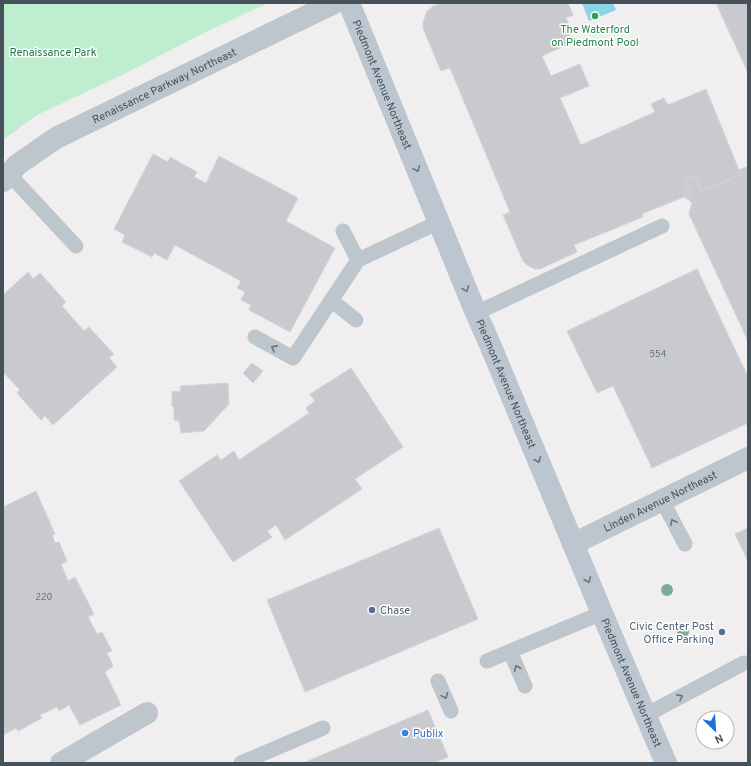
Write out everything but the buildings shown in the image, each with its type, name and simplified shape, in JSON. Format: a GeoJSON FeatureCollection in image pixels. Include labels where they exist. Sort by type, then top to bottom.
{"type":"FeatureCollection","features":[{"type":"Feature","properties":{"kind":"main road","name":"Piedmont Avenue Northeast"},"geometry":{"type":"LineString","coordinates":[[349,3],[476,313],[666,763]]}},
{"type":"Feature","properties":{"kind":"street","name":"Renaissance Parkway Northeast"},"geometry":{"type":"LineString","coordinates":[[6,177],[22,160],[56,138],[334,3]]}},
{"type":"Feature","properties":{"kind":"street","name":"Linden Avenue Northeast"},"geometry":{"type":"LineString","coordinates":[[573,544],[748,458]]}},
{"type":"Feature","properties":{"kind":"street"},"geometry":{"type":"LineString","coordinates":[[61,763],[147,713]]}},
{"type":"Feature","properties":{"kind":"lane"},"geometry":{"type":"LineString","coordinates":[[6,177],[76,246]]}},
{"type":"Feature","properties":{"kind":"lane"},"geometry":{"type":"LineString","coordinates":[[255,337],[293,358],[358,260],[439,222]]}},
{"type":"Feature","properties":{"kind":"lane"},"geometry":{"type":"LineString","coordinates":[[476,313],[662,226]]}},
{"type":"Feature","properties":{"kind":"lane"},"geometry":{"type":"LineString","coordinates":[[342,231],[358,260]]}},
{"type":"Feature","properties":{"kind":"lane"},"geometry":{"type":"LineString","coordinates":[[331,300],[356,320]]}},
{"type":"Feature","properties":{"kind":"lane"},"geometry":{"type":"LineString","coordinates":[[662,500],[685,544]]}},
{"type":"Feature","properties":{"kind":"lane"},"geometry":{"type":"LineString","coordinates":[[487,661],[602,613]]}},
{"type":"Feature","properties":{"kind":"lane"},"geometry":{"type":"LineString","coordinates":[[510,651],[525,686]]}},
{"type":"Feature","properties":{"kind":"lane"},"geometry":{"type":"LineString","coordinates":[[646,715],[744,663]]}},
{"type":"Feature","properties":{"kind":"lane"},"geometry":{"type":"LineString","coordinates":[[438,681],[451,711]]}},
{"type":"Feature","properties":{"kind":"lane"},"geometry":{"type":"LineString","coordinates":[[241,763],[323,728]]}},
{"type":"Feature","properties":{"kind":"green space","name":"Renaissance Park"},"geometry":{"type":"Polygon","coordinates":[[[3,3],[268,3],[37,115],[3,140],[3,3]]]}},
{"type":"Feature","properties":{"kind":"water","name":"The Waterford on Piedmont Pool"},"geometry":{"type":"Polygon","coordinates":[[[582,3],[613,3],[616,10],[589,21],[582,3]]]}},
{"type":"Feature","properties":{"kind":"place","name":"The Waterford on Piedmont Pool"},"geometry":{"type":"Point","coordinates":[595,16]}},
{"type":"Feature","properties":{"kind":"place","name":"Chase"},"geometry":{"type":"Point","coordinates":[372,610]}},
{"type":"Feature","properties":{"kind":"place","name":"Civic Center Post Office Parking"},"geometry":{"type":"Point","coordinates":[722,632]}},
{"type":"Feature","properties":{"kind":"place","name":"Publix"},"geometry":{"type":"Point","coordinates":[405,733]}}]}
